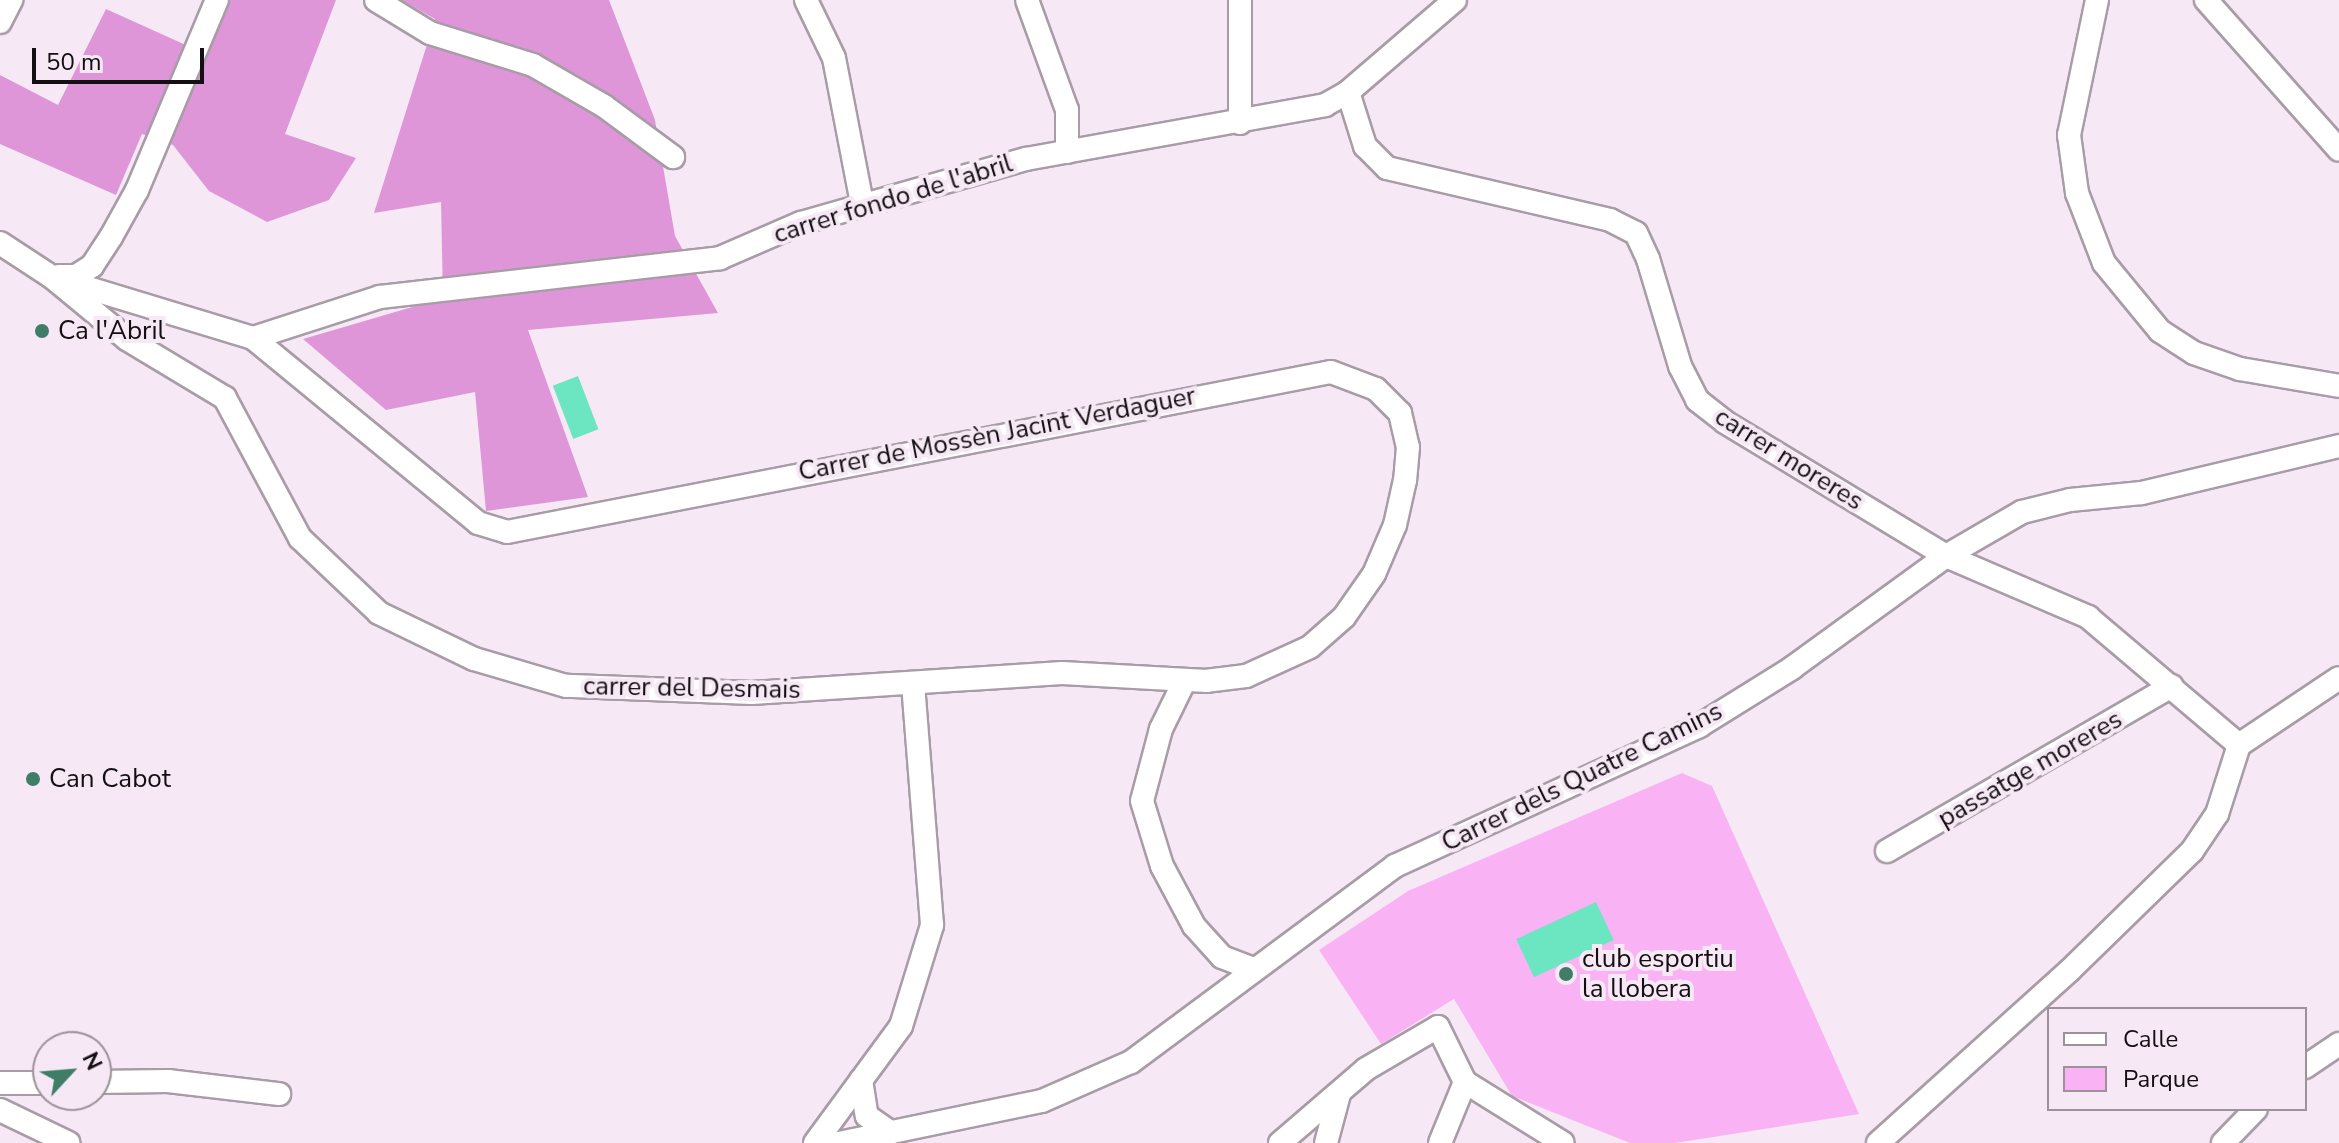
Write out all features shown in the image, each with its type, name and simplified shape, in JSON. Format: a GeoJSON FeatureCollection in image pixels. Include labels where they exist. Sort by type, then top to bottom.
{"type":"FeatureCollection","features":[{"type":"Feature","properties":{"kind":"street"},"geometry":{"type":"LineString","coordinates":[[0,22],[11,0]]}},
{"type":"Feature","properties":{"kind":"street"},"geometry":{"type":"LineString","coordinates":[[52,277],[76,276],[92,266],[111,237],[137,190],[217,0]]}},
{"type":"Feature","properties":{"kind":"street"},"geometry":{"type":"LineString","coordinates":[[376,0],[430,33],[533,65],[604,106],[673,157]]}},
{"type":"Feature","properties":{"kind":"street"},"geometry":{"type":"LineString","coordinates":[[806,0],[832,50],[862,204]]}},
{"type":"Feature","properties":{"kind":"street"},"geometry":{"type":"LineString","coordinates":[[1027,0],[1067,110],[1067,152]]}},
{"type":"Feature","properties":{"kind":"street"},"geometry":{"type":"LineString","coordinates":[[1240,0],[1240,123]]}},
{"type":"Feature","properties":{"kind":"street","name":"carrer fondo de l'abril"},"geometry":{"type":"LineString","coordinates":[[253,338],[380,297],[720,258],[801,223],[862,204],[1067,152],[1240,123],[1325,105],[1348,92],[1455,0]]}},
{"type":"Feature","properties":{"kind":"street"},"geometry":{"type":"LineString","coordinates":[[2097,0],[2071,104],[2070,150],[2083,215],[2104,263],[2160,331],[2194,353],[2240,369],[2339,386]]}},
{"type":"Feature","properties":{"kind":"street"},"geometry":{"type":"LineString","coordinates":[[2206,0],[2339,150]]}},
{"type":"Feature","properties":{"kind":"street","name":"carrer moreres"},"geometry":{"type":"LineString","coordinates":[[1348,92],[1365,146],[1387,168],[1610,220],[1636,233],[1648,259],[1680,366],[1697,400],[1725,422],[1946,556],[2088,617],[2239,745]]}},
{"type":"Feature","properties":{"kind":"street","name":"Carrer de Mossèn Jacint Verdaguer"},"geometry":{"type":"LineString","coordinates":[[0,243],[52,277],[253,338],[478,523],[507,532],[1302,374],[1343,374],[1376,389],[1400,413],[1408,447],[1395,525],[1374,574],[1344,617],[1299,653],[1246,676],[1185,680],[1062,673],[913,686]]}},
{"type":"Feature","properties":{"kind":"street","name":"carrer del Desmais"},"geometry":{"type":"LineString","coordinates":[[52,277],[127,339],[225,398],[243,424],[283,513],[321,563],[379,613],[474,659],[582,687],[752,693],[913,686]]}},
{"type":"Feature","properties":{"kind":"street","name":"Carrer dels Quatre Camins"},"geometry":{"type":"LineString","coordinates":[[839,1143],[1042,1101],[1131,1062],[1251,968],[1395,866],[1699,726],[1792,668],[1946,556],[2022,512],[2070,500],[2155,490],[2339,446]]}},
{"type":"Feature","properties":{"kind":"street"},"geometry":{"type":"LineString","coordinates":[[1876,1141],[2069,971],[2192,851],[2217,814],[2239,745],[2339,678]]}},
{"type":"Feature","properties":{"kind":"street"},"geometry":{"type":"LineString","coordinates":[[1185,680],[1161,729],[1142,801],[1162,866],[1194,926],[1222,957],[1251,968]]}},
{"type":"Feature","properties":{"kind":"street"},"geometry":{"type":"LineString","coordinates":[[815,1143],[901,1026],[932,925],[913,686]]}},
{"type":"Feature","properties":{"kind":"street","name":"passatge moreres"},"geometry":{"type":"LineString","coordinates":[[1887,851],[2172,686]]}},
{"type":"Feature","properties":{"kind":"street"},"geometry":{"type":"LineString","coordinates":[[1280,1143],[1366,1069],[1438,1027],[1465,1082],[1563,1143]]}},
{"type":"Feature","properties":{"kind":"street"},"geometry":{"type":"LineString","coordinates":[[2307,1066],[2339,1044]]}},
{"type":"Feature","properties":{"kind":"street"},"geometry":{"type":"LineString","coordinates":[[861,1080],[867,1116],[891,1133]]}},
{"type":"Feature","properties":{"kind":"street"},"geometry":{"type":"LineString","coordinates":[[112,1082],[168,1081],[279,1094]]}},
{"type":"Feature","properties":{"kind":"street"},"geometry":{"type":"LineString","coordinates":[[1440,1143],[1465,1082]]}},
{"type":"Feature","properties":{"kind":"street"},"geometry":{"type":"LineString","coordinates":[[0,1083],[32,1083]]}},
{"type":"Feature","properties":{"kind":"street"},"geometry":{"type":"LineString","coordinates":[[1326,1143],[1339,1094]]}},
{"type":"Feature","properties":{"kind":"street"},"geometry":{"type":"LineString","coordinates":[[0,1110],[69,1143]]}},
{"type":"Feature","properties":{"kind":"street"},"geometry":{"type":"LineString","coordinates":[[2223,1143],[2254,1111]]}},
{"type":"Feature","properties":{"kind":"green space","name":"club esportiu la llobera"},"geometry":{"type":"Polygon","coordinates":[[[1682,773],[1712,786],[1859,1114],[1675,1143],[1630,1143],[1512,1096],[1454,999],[1381,1044],[1319,950],[1408,891],[1682,773]]]}},
{"type":"Feature","properties":{"kind":"shaded area"},"geometry":{"type":"Polygon","coordinates":[[[230,0],[336,0],[285,134],[356,158],[329,200],[267,222],[209,191],[173,145],[142,134],[116,195],[0,144],[0,75],[58,105],[106,9],[208,55],[230,0]]]}},
{"type":"Feature","properties":{"kind":"shaded area"},"geometry":{"type":"Polygon","coordinates":[[[401,0],[609,0],[655,120],[675,236],[718,313],[528,330],[588,497],[486,511],[475,392],[386,410],[303,339],[443,298],[441,202],[374,213],[435,19],[401,0]]]}},
{"type":"Feature","properties":{"kind":"shaded area"},"geometry":{"type":"Polygon","coordinates":[[[578,376],[598,429],[573,439],[553,386],[578,376]]]}},
{"type":"Feature","properties":{"kind":"shaded area"},"geometry":{"type":"Polygon","coordinates":[[[1596,902],[1614,940],[1534,977],[1516,939],[1596,902]]]}},
{"type":"Feature","properties":{"kind":"place","name":"Ca l'Abril"},"geometry":{"type":"Point","coordinates":[42,331]}},
{"type":"Feature","properties":{"kind":"place","name":"Can Cabot"},"geometry":{"type":"Point","coordinates":[33,779]}},
{"type":"Feature","properties":{"kind":"place","name":"club esportiu la llobera"},"geometry":{"type":"Point","coordinates":[1566,974]}}]}
